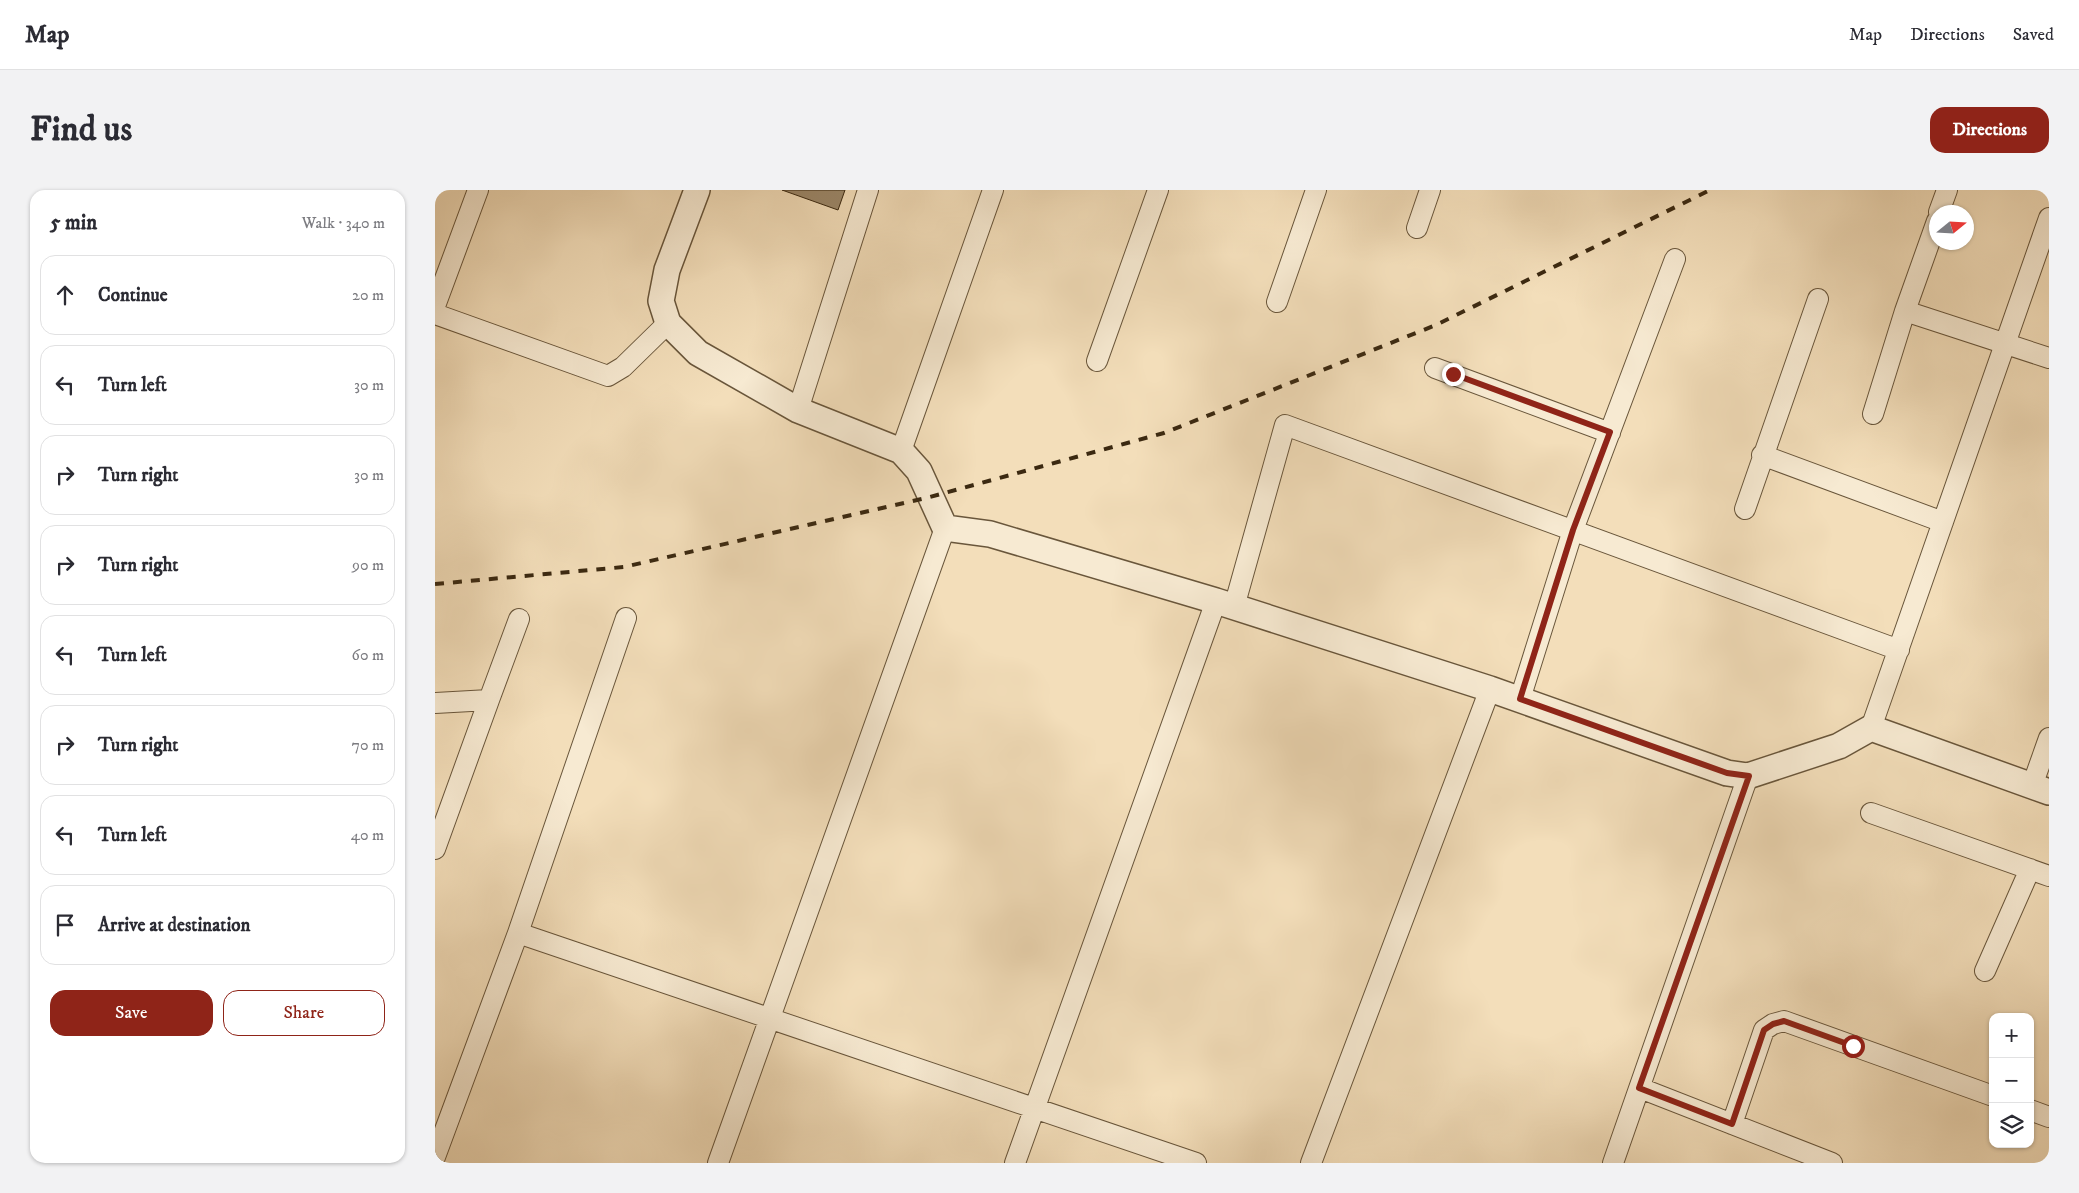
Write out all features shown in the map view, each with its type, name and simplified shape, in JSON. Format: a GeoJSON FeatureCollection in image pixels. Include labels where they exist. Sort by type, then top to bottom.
{"type":"FeatureCollection","features":[{"type":"Feature","properties":{"kind":"street"},"geometry":{"type":"LineString","coordinates":[[435,306],[478,190]]}},
{"type":"Feature","properties":{"kind":"street"},"geometry":{"type":"LineString","coordinates":[[697,190],[667,270],[661,300],[668,323],[698,353],[798,410],[901,451],[919,471],[945,528],[718,1163]]}},
{"type":"Feature","properties":{"kind":"street"},"geometry":{"type":"LineString","coordinates":[[798,410],[868,190]]}},
{"type":"Feature","properties":{"kind":"street"},"geometry":{"type":"LineString","coordinates":[[901,451],[993,190]]}},
{"type":"Feature","properties":{"kind":"street"},"geometry":{"type":"LineString","coordinates":[[1097,361],[1158,190]]}},
{"type":"Feature","properties":{"kind":"street"},"geometry":{"type":"LineString","coordinates":[[1277,302],[1316,190]]}},
{"type":"Feature","properties":{"kind":"street"},"geometry":{"type":"LineString","coordinates":[[1417,228],[1430,190]]}},
{"type":"Feature","properties":{"kind":"street"},"geometry":{"type":"LineString","coordinates":[[1942,205],[1947,190]]}},
{"type":"Feature","properties":{"kind":"street"},"geometry":{"type":"LineString","coordinates":[[945,528],[990,534],[1225,604],[1490,688],[1727,773],[1749,776],[1839,746],[1871,728],[2049,218]]}},
{"type":"Feature","properties":{"kind":"street"},"geometry":{"type":"LineString","coordinates":[[1873,414],[1905,310],[1929,243]]}},
{"type":"Feature","properties":{"kind":"street"},"geometry":{"type":"LineString","coordinates":[[1520,699],[1573,530],[1675,259]]}},
{"type":"Feature","properties":{"kind":"street"},"geometry":{"type":"LineString","coordinates":[[1745,509],[1762,455],[1818,299]]}},
{"type":"Feature","properties":{"kind":"street"},"geometry":{"type":"LineString","coordinates":[[1905,310],[2006,342],[2049,358]]}},
{"type":"Feature","properties":{"kind":"street"},"geometry":{"type":"LineString","coordinates":[[435,314],[608,376],[623,367],[668,323]]}},
{"type":"Feature","properties":{"kind":"street"},"geometry":{"type":"LineString","coordinates":[[1435,368],[1610,432]]}},
{"type":"Feature","properties":{"kind":"street"},"geometry":{"type":"LineString","coordinates":[[1015,1163],[1034,1108],[1225,604],[1285,425],[1899,650]]}},
{"type":"Feature","properties":{"kind":"street"},"geometry":{"type":"LineString","coordinates":[[1762,455],[1943,522]]}},
{"type":"Feature","properties":{"kind":"street"},"geometry":{"type":"LineString","coordinates":[[435,1157],[518,933],[626,618]]}},
{"type":"Feature","properties":{"kind":"street"},"geometry":{"type":"LineString","coordinates":[[435,849],[519,619]]}},
{"type":"Feature","properties":{"kind":"street"},"geometry":{"type":"LineString","coordinates":[[1311,1163],[1490,688]]}},
{"type":"Feature","properties":{"kind":"street"},"geometry":{"type":"LineString","coordinates":[[435,703],[489,700]]}},
{"type":"Feature","properties":{"kind":"street"},"geometry":{"type":"LineString","coordinates":[[1871,728],[2040,789],[2049,738]]}},
{"type":"Feature","properties":{"kind":"street"},"geometry":{"type":"LineString","coordinates":[[1613,1163],[1749,776]]}},
{"type":"Feature","properties":{"kind":"street"},"geometry":{"type":"LineString","coordinates":[[1871,813],[2049,876]]}},
{"type":"Feature","properties":{"kind":"street"},"geometry":{"type":"LineString","coordinates":[[1985,971],[2029,869]]}},
{"type":"Feature","properties":{"kind":"street"},"geometry":{"type":"LineString","coordinates":[[518,933],[1196,1163]]}},
{"type":"Feature","properties":{"kind":"street"},"geometry":{"type":"LineString","coordinates":[[1732,1124],[1764,1030],[1773,1024],[1784,1021],[1989,1095]]}},
{"type":"Feature","properties":{"kind":"street"},"geometry":{"type":"LineString","coordinates":[[1639,1088],[1832,1163]]}},
{"type":"Feature","properties":{"kind":"street"},"geometry":{"type":"LineString","coordinates":[[2034,1111],[2049,1117]]}},
{"type":"Feature","properties":{"kind":"building"},"geometry":{"type":"Polygon","coordinates":[[[782,190],[845,190],[838,210],[782,190]]]}},
{"type":"Feature","properties":{"kind":"railway"},"geometry":{"type":"LineString","coordinates":[[435,584],[624,567],[930,497],[1164,433],[1436,325],[1710,190]]}},
{"type":"Feature","properties":{"kind":"route"},"geometry":{"type":"LineString","coordinates":[[1453,374],[1610,432],[1573,530],[1520,699],[1727,773],[1749,776],[1639,1088],[1732,1124],[1764,1030],[1773,1024],[1784,1021],[1853,1046]]}}]}
